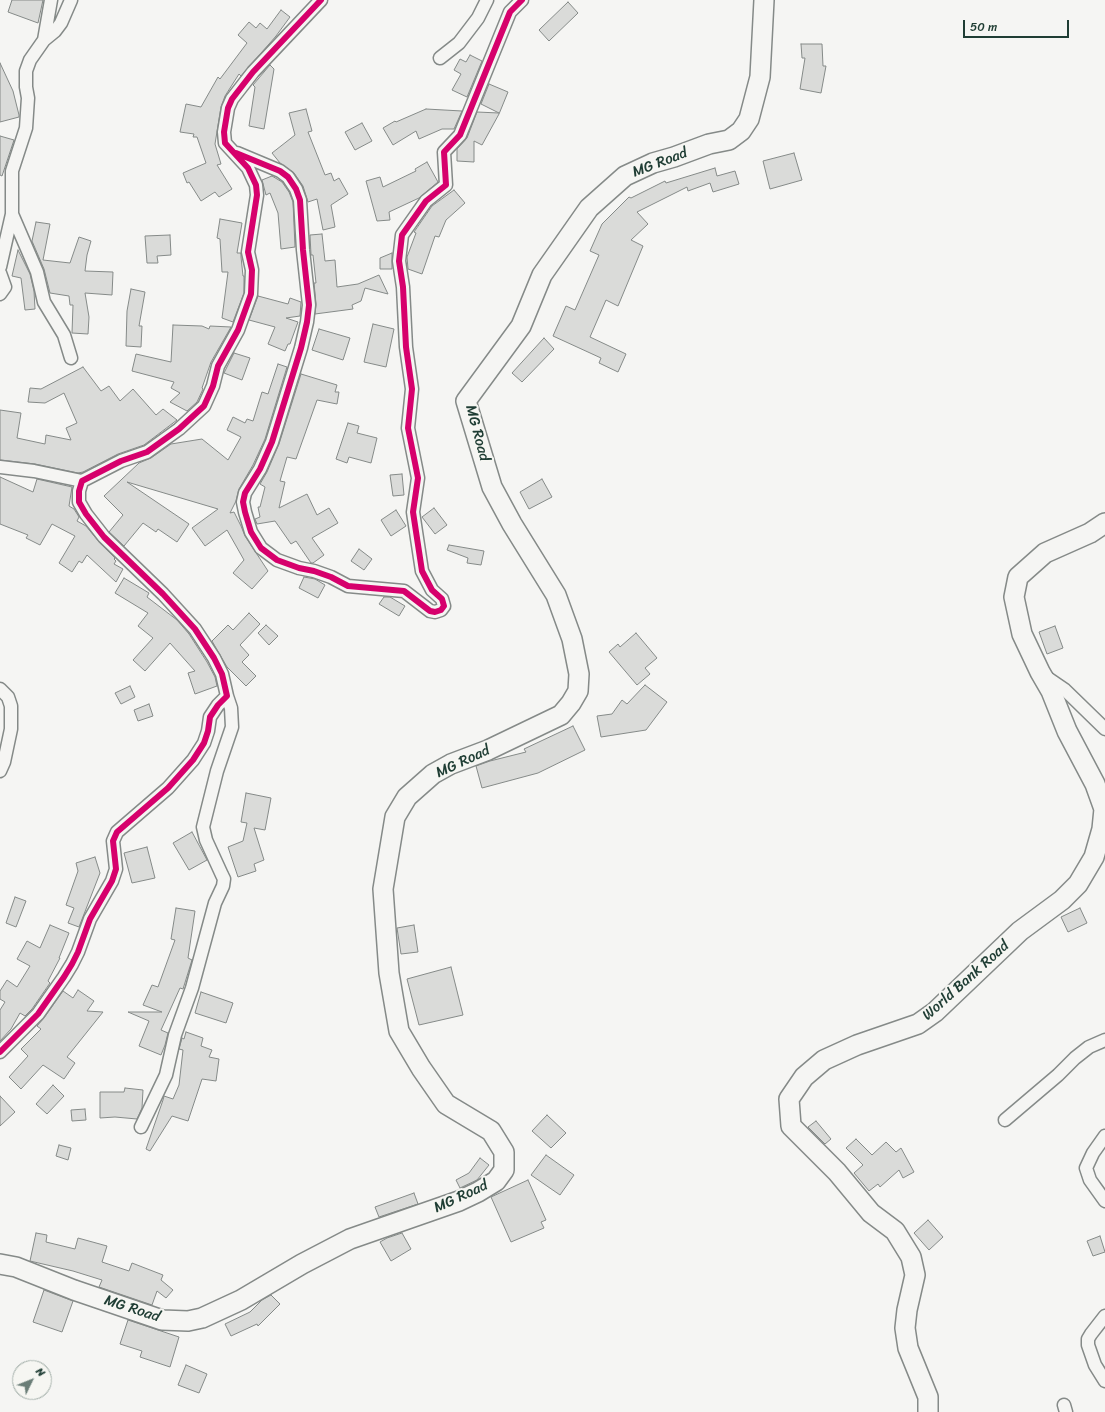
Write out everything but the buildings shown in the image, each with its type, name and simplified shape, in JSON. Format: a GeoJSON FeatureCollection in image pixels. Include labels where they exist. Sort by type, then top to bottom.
{"type":"FeatureCollection","features":[{"type":"Feature","properties":{"kind":"main road","name":"MG Road"},"geometry":{"type":"LineString","coordinates":[[0,1264],[16,1267],[74,1290],[162,1320],[188,1321],[202,1318],[241,1300],[302,1264],[350,1239],[459,1201],[478,1192],[496,1181],[504,1170],[504,1152],[491,1131],[446,1104],[421,1068],[399,1031],[389,973],[383,888],[395,816],[407,797],[433,774],[450,764],[488,750],[561,715],[571,703],[578,691],[578,674],[572,639],[556,596],[512,524],[492,487],[466,401],[521,326],[542,275],[589,208],[625,176],[653,163],[709,144],[729,140],[741,131],[749,119],[760,77],[764,0]]}},
{"type":"Feature","properties":{"kind":"main road","name":"World Bank Road"},"geometry":{"type":"LineString","coordinates":[[928,1412],[928,1397],[908,1348],[906,1322],[915,1275],[911,1257],[895,1231],[871,1213],[837,1172],[791,1126],[789,1099],[804,1077],[824,1060],[857,1045],[918,1024],[935,1012],[1020,931],[1062,900],[1078,884],[1094,856],[1102,829],[1104,809],[1095,784],[1067,730],[1051,691],[1022,634],[1014,597],[1018,576],[1045,553],[1090,533],[1105,523]]}},
{"type":"Feature","properties":{"kind":"street"},"geometry":{"type":"LineString","coordinates":[[44,40],[51,0]]}},
{"type":"Feature","properties":{"kind":"street"},"geometry":{"type":"LineString","coordinates":[[0,267],[12,214],[12,171],[26,128],[28,98],[26,71],[30,60],[44,40],[55,31],[61,23],[71,0]]}},
{"type":"Feature","properties":{"kind":"street"},"geometry":{"type":"LineString","coordinates":[[0,467],[34,471],[82,481],[121,461],[148,452],[165,440],[204,406],[213,386],[218,366],[238,330],[248,306],[252,282],[252,270],[248,252],[257,195],[256,185],[248,168],[225,143],[224,132],[228,108],[232,99],[253,72],[321,0]]}},
{"type":"Feature","properties":{"kind":"street"},"geometry":{"type":"LineString","coordinates":[[440,58],[459,43],[478,18],[487,0]]}},
{"type":"Feature","properties":{"kind":"street"},"geometry":{"type":"LineString","coordinates":[[230,150],[280,171],[288,178],[296,189],[300,200],[303,250],[309,305],[301,348],[272,442],[260,469],[245,493],[243,502],[251,532],[261,548],[277,560],[332,577],[348,586],[404,591],[430,611],[435,612],[441,610],[444,606],[442,599],[432,590],[422,571],[413,512],[418,478],[408,428],[412,389],[406,347],[403,286],[399,261],[402,236],[426,201],[446,185],[444,152],[460,135],[510,12],[522,0]]}},
{"type":"Feature","properties":{"kind":"street"},"geometry":{"type":"LineString","coordinates":[[12,214],[37,272],[44,302],[64,335],[71,358]]}},
{"type":"Feature","properties":{"kind":"street"},"geometry":{"type":"LineString","coordinates":[[0,273],[5,287],[0,294]]}},
{"type":"Feature","properties":{"kind":"street"},"geometry":{"type":"LineString","coordinates":[[82,481],[78,491],[79,502],[86,514],[104,537],[163,594],[195,629],[214,658],[222,674],[231,708],[232,727],[217,771],[203,827],[206,840],[224,879],[223,886],[215,903],[192,988],[175,1035],[166,1075],[141,1127]]}},
{"type":"Feature","properties":{"kind":"street"},"geometry":{"type":"LineString","coordinates":[[1040,672],[1065,690],[1105,729]]}},
{"type":"Feature","properties":{"kind":"street"},"geometry":{"type":"LineString","coordinates":[[0,689],[8,697],[11,706],[11,729],[4,762],[0,771]]}},
{"type":"Feature","properties":{"kind":"street"},"geometry":{"type":"LineString","coordinates":[[0,1052],[38,1014],[72,964],[90,920],[112,881],[116,869],[113,841],[117,832],[168,788],[193,760],[204,743],[210,718],[218,705],[227,696]]}},
{"type":"Feature","properties":{"kind":"street"},"geometry":{"type":"LineString","coordinates":[[1006,1120],[1058,1075],[1075,1058],[1089,1048],[1105,1040]]}},
{"type":"Feature","properties":{"kind":"street"},"geometry":{"type":"LineString","coordinates":[[1105,1136],[1093,1153],[1086,1168],[1090,1180],[1105,1201]]}},
{"type":"Feature","properties":{"kind":"street"},"geometry":{"type":"LineString","coordinates":[[1105,1316],[1091,1334],[1088,1339],[1088,1344],[1095,1364],[1105,1381]]}},
{"type":"Feature","properties":{"kind":"cycle path"},"geometry":{"type":"LineString","coordinates":[[0,1052],[38,1014],[72,964],[90,919],[112,881],[116,869],[113,841],[117,832],[168,788],[193,760],[204,743],[210,717],[218,705],[227,696],[222,674],[214,658],[195,629],[163,594],[104,537],[86,514],[79,502],[79,491],[82,481],[121,461],[147,452],[179,429],[204,406],[213,386],[218,366],[238,330],[251,294],[252,270],[248,252],[257,195],[256,185],[248,168],[225,143],[224,132],[228,108],[232,99],[253,72],[321,0]]}},
{"type":"Feature","properties":{"kind":"cycle path"},"geometry":{"type":"LineString","coordinates":[[236,153],[280,171],[288,177],[296,189],[300,200],[303,250],[309,305],[301,348],[272,442],[260,469],[245,493],[243,502],[251,532],[261,548],[277,560],[331,577],[348,586],[404,591],[430,611],[435,612],[441,610],[444,606],[442,599],[432,590],[422,571],[413,512],[418,478],[408,428],[412,389],[406,347],[403,287],[399,261],[402,235],[426,201],[446,185],[444,152],[460,135],[510,12],[522,0]]}}]}
